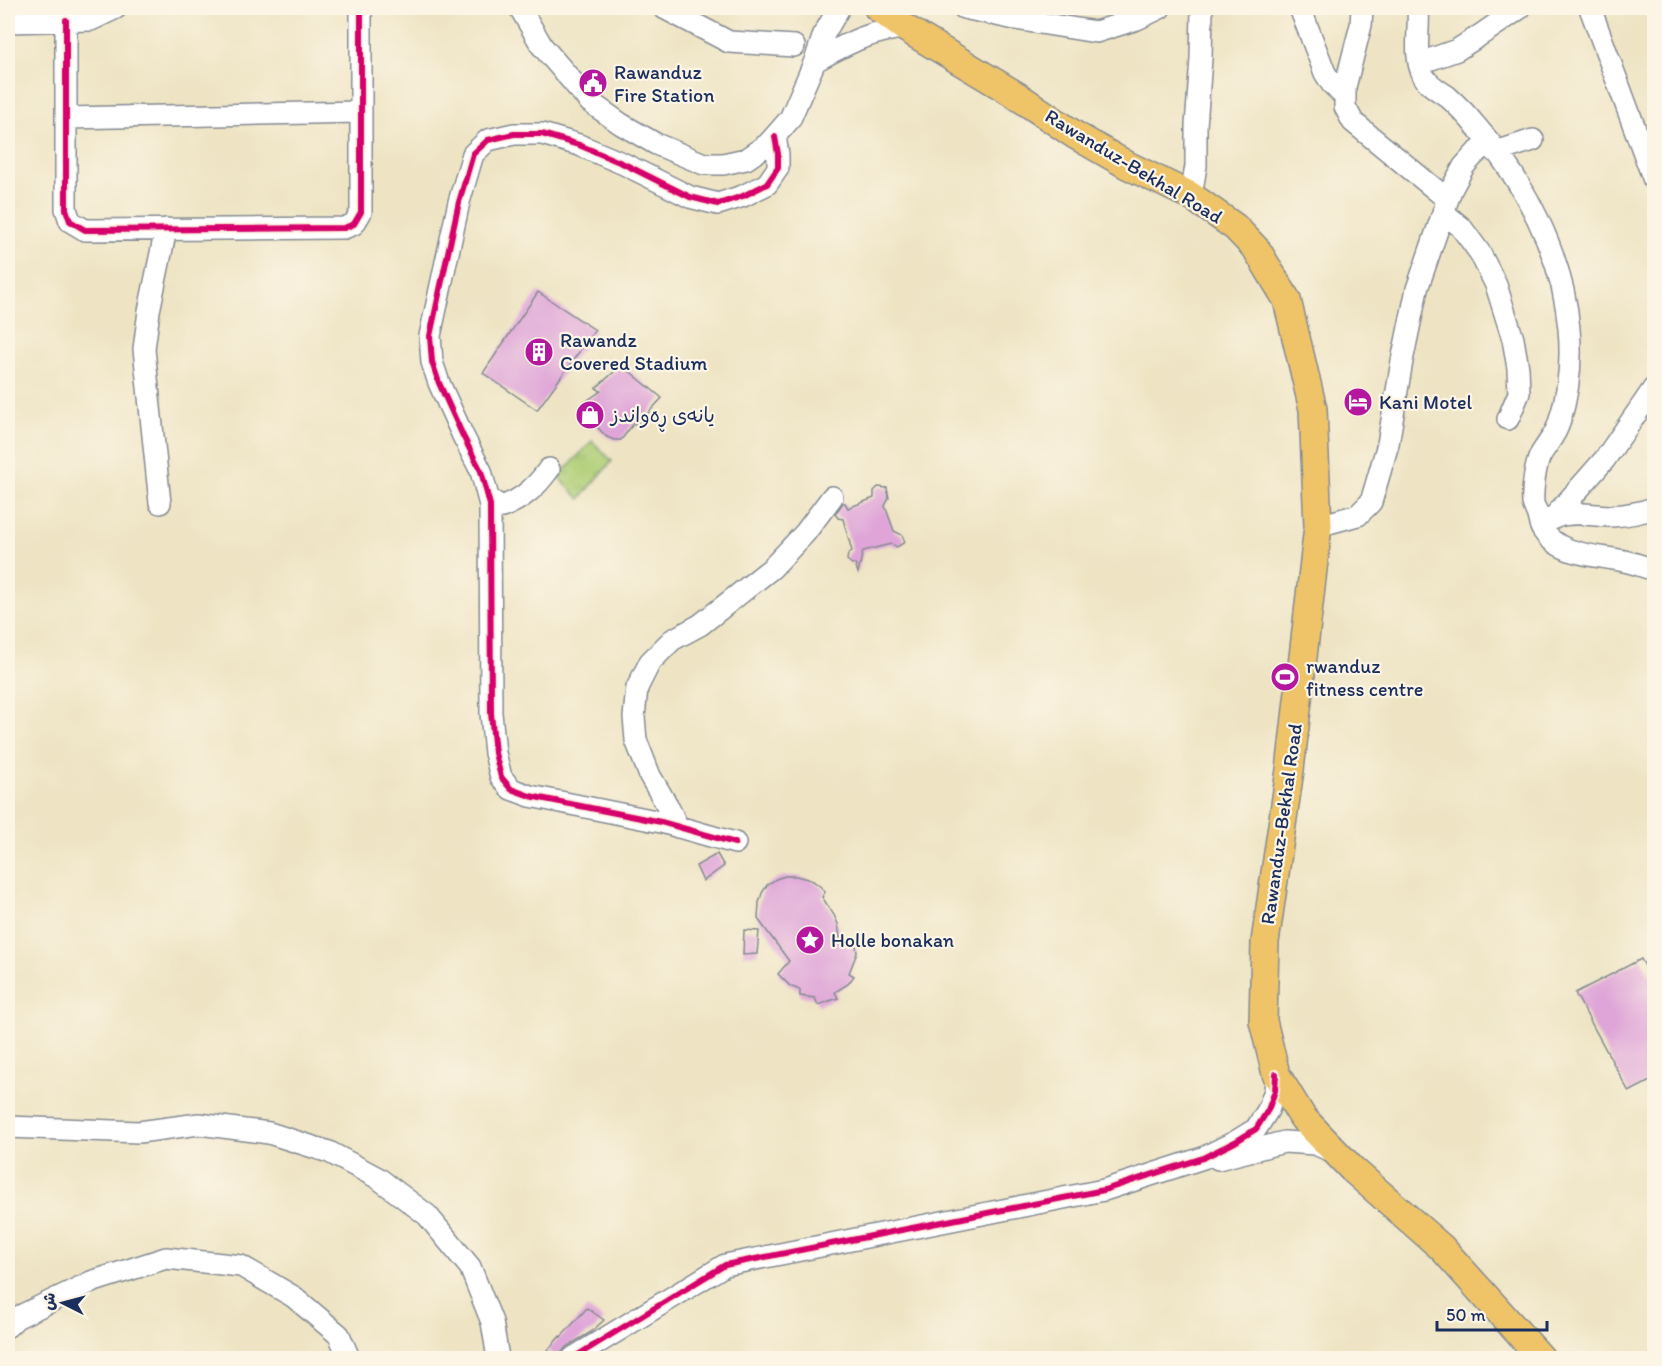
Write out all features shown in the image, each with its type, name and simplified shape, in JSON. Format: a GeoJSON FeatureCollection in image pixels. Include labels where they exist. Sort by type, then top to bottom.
{"type":"FeatureCollection","features":[{"type":"Feature","properties":{"kind":"main road","name":"Rawanduz-Bekhal Road"},"geometry":{"type":"LineString","coordinates":[[878,8],[905,28],[1016,95],[1075,135],[1127,165],[1191,196],[1235,226],[1257,250],[1287,300],[1313,409],[1318,526],[1290,770],[1265,942],[1263,1021],[1276,1074],[1303,1118],[1352,1169],[1442,1248],[1541,1359]]}},
{"type":"Feature","properties":{"kind":"street"},"geometry":{"type":"LineString","coordinates":[[8,21],[91,20],[116,8]]}},
{"type":"Feature","properties":{"kind":"street"},"geometry":{"type":"LineString","coordinates":[[66,20],[66,209],[70,221],[85,230],[344,228],[354,224],[361,212],[362,8]]}},
{"type":"Feature","properties":{"kind":"street"},"geometry":{"type":"LineString","coordinates":[[520,8],[542,46],[590,102],[621,124],[656,144],[704,164],[723,164],[746,159],[775,137],[790,119],[824,34],[839,8]]}},
{"type":"Feature","properties":{"kind":"street"},"geometry":{"type":"LineString","coordinates":[[664,8],[729,42],[794,46]]}},
{"type":"Feature","properties":{"kind":"street"},"geometry":{"type":"LineString","coordinates":[[964,8],[1096,32],[1137,20],[1160,8]]}},
{"type":"Feature","properties":{"kind":"street"},"geometry":{"type":"LineString","coordinates":[[1191,196],[1196,166],[1196,126],[1202,59],[1202,8]]}},
{"type":"Feature","properties":{"kind":"street"},"geometry":{"type":"LineString","coordinates":[[1300,8],[1325,73],[1345,97]]}},
{"type":"Feature","properties":{"kind":"street"},"geometry":{"type":"LineString","coordinates":[[1362,8],[1361,25],[1345,87],[1345,107],[1353,122],[1445,205],[1480,253],[1496,285],[1513,339],[1518,368],[1519,393],[1508,419]]}},
{"type":"Feature","properties":{"kind":"street"},"geometry":{"type":"LineString","coordinates":[[1418,8],[1420,22],[1418,50],[1424,77],[1448,97],[1476,126],[1516,178],[1547,239],[1561,283],[1569,326],[1571,360],[1567,396],[1559,426],[1539,457],[1533,504],[1549,522],[1556,543],[1575,552],[1626,561],[1654,570]]}},
{"type":"Feature","properties":{"kind":"street"},"geometry":{"type":"LineString","coordinates":[[1420,63],[1456,50],[1520,8]]}},
{"type":"Feature","properties":{"kind":"street"},"geometry":{"type":"LineString","coordinates":[[1590,8],[1654,180]]}},
{"type":"Feature","properties":{"kind":"street"},"geometry":{"type":"LineString","coordinates":[[815,61],[863,37],[885,30],[905,28]]}},
{"type":"Feature","properties":{"kind":"street"},"geometry":{"type":"LineString","coordinates":[[66,118],[361,112]]}},
{"type":"Feature","properties":{"kind":"street"},"geometry":{"type":"LineString","coordinates":[[735,843],[661,822],[530,796],[511,789],[501,777],[495,753],[491,713],[490,505],[481,471],[439,383],[432,362],[430,336],[459,202],[473,154],[488,140],[514,134],[542,134],[579,145],[624,164],[690,197],[718,204],[743,196],[767,184],[778,168],[775,137]]}},
{"type":"Feature","properties":{"kind":"street"},"geometry":{"type":"LineString","coordinates":[[1318,526],[1358,515],[1371,502],[1388,444],[1417,289],[1445,205],[1464,166],[1475,154],[1492,147],[1533,140]]}},
{"type":"Feature","properties":{"kind":"street"},"geometry":{"type":"LineString","coordinates":[[160,503],[144,349],[149,311],[166,229]]}},
{"type":"Feature","properties":{"kind":"street"},"geometry":{"type":"LineString","coordinates":[[1549,522],[1605,459],[1654,388]]}},
{"type":"Feature","properties":{"kind":"street"},"geometry":{"type":"LineString","coordinates":[[489,499],[502,507],[514,503],[537,484],[549,469]]}},
{"type":"Feature","properties":{"kind":"street"},"geometry":{"type":"LineString","coordinates":[[678,827],[650,776],[636,740],[634,717],[637,688],[650,662],[672,640],[700,625],[772,568],[805,533],[832,497]]}},
{"type":"Feature","properties":{"kind":"street"},"geometry":{"type":"LineString","coordinates":[[1549,522],[1582,514],[1611,516],[1638,513],[1654,508]]}},
{"type":"Feature","properties":{"kind":"street"},"geometry":{"type":"LineString","coordinates":[[573,1359],[725,1266],[1104,1190],[1203,1158],[1256,1129],[1268,1110],[1275,1091],[1276,1074]]}},
{"type":"Feature","properties":{"kind":"street"},"geometry":{"type":"LineString","coordinates":[[8,1126],[139,1132],[198,1124],[269,1133],[328,1152],[378,1178],[427,1215],[470,1266],[492,1322],[498,1359]]}},
{"type":"Feature","properties":{"kind":"street"},"geometry":{"type":"LineString","coordinates":[[1203,1158],[1222,1159],[1284,1142],[1315,1144],[1337,1154]]}},
{"type":"Feature","properties":{"kind":"street"},"geometry":{"type":"LineString","coordinates":[[8,1326],[16,1318],[91,1282],[166,1258],[241,1266],[294,1297],[339,1335],[350,1359]]}},
{"type":"Feature","properties":{"kind":"green space"},"geometry":{"type":"Polygon","coordinates":[[[592,441],[612,461],[580,499],[558,477],[592,441]]]}},
{"type":"Feature","properties":{"kind":"building","name":"Rawandz Covered Stadium"},"geometry":{"type":"Polygon","coordinates":[[[538,292],[595,330],[537,410],[483,373],[538,292]]]}},
{"type":"Feature","properties":{"kind":"building"},"geometry":{"type":"Polygon","coordinates":[[[622,365],[662,398],[637,425],[634,423],[621,440],[614,440],[607,437],[584,414],[583,408],[585,402],[601,391],[596,388],[622,365]]]}},
{"type":"Feature","properties":{"kind":"building"},"geometry":{"type":"Polygon","coordinates":[[[878,487],[887,488],[889,498],[885,506],[894,531],[902,535],[905,542],[897,547],[891,544],[863,551],[858,573],[855,564],[847,560],[848,554],[852,551],[843,519],[838,518],[835,514],[843,503],[848,508],[874,498],[874,491],[878,487]]]}},
{"type":"Feature","properties":{"kind":"building"},"geometry":{"type":"Polygon","coordinates":[[[717,854],[724,866],[703,881],[696,866],[717,854]]]}},
{"type":"Feature","properties":{"kind":"building"},"geometry":{"type":"Polygon","coordinates":[[[785,876],[804,878],[821,887],[825,892],[822,897],[838,924],[841,945],[856,945],[857,953],[849,973],[854,976],[848,984],[835,992],[838,998],[818,1005],[815,998],[800,996],[800,990],[790,986],[778,974],[789,961],[758,919],[759,903],[767,885],[785,876]]]}},
{"type":"Feature","properties":{"kind":"building"},"geometry":{"type":"Polygon","coordinates":[[[744,930],[759,931],[757,954],[743,955],[744,930]]]}},
{"type":"Feature","properties":{"kind":"building"},"geometry":{"type":"Polygon","coordinates":[[[1641,959],[1654,982],[1654,1079],[1629,1092],[1575,993],[1641,959]]]}},
{"type":"Feature","properties":{"kind":"building"},"geometry":{"type":"Polygon","coordinates":[[[587,1308],[604,1320],[591,1332],[566,1347],[559,1359],[548,1350],[587,1308]]]}},
{"type":"Feature","properties":{"kind":"cycle path"},"geometry":{"type":"LineString","coordinates":[[66,20],[66,209],[70,221],[85,230],[344,228],[354,224],[361,212],[361,8]]}},
{"type":"Feature","properties":{"kind":"cycle path"},"geometry":{"type":"LineString","coordinates":[[735,843],[661,822],[530,796],[511,789],[501,777],[495,753],[491,713],[490,505],[481,471],[439,383],[432,362],[430,336],[459,202],[473,154],[488,140],[514,134],[542,134],[579,145],[624,164],[690,197],[718,204],[743,196],[767,184],[778,168],[775,137]]}},
{"type":"Feature","properties":{"kind":"cycle path"},"geometry":{"type":"LineString","coordinates":[[573,1358],[725,1265],[1104,1190],[1203,1158],[1256,1129],[1268,1110],[1275,1091],[1276,1074]]}},
{"type":"Feature","properties":{"kind":"place","name":"Rawanduz Fire Station"},"geometry":{"type":"Point","coordinates":[593,83]}},
{"type":"Feature","properties":{"kind":"place","name":"Rawandz Covered Stadium"},"geometry":{"type":"Point","coordinates":[539,352]}},
{"type":"Feature","properties":{"kind":"place","name":"Kani Motel"},"geometry":{"type":"Point","coordinates":[1358,402]}},
{"type":"Feature","properties":{"kind":"place","name":"یانەی ڕەواندز"},"geometry":{"type":"Point","coordinates":[590,415]}},
{"type":"Feature","properties":{"kind":"place","name":"rwanduz fitness centre"},"geometry":{"type":"Point","coordinates":[1285,677]}},
{"type":"Feature","properties":{"kind":"place","name":"Holle bonakan"},"geometry":{"type":"Point","coordinates":[810,940]}}]}
